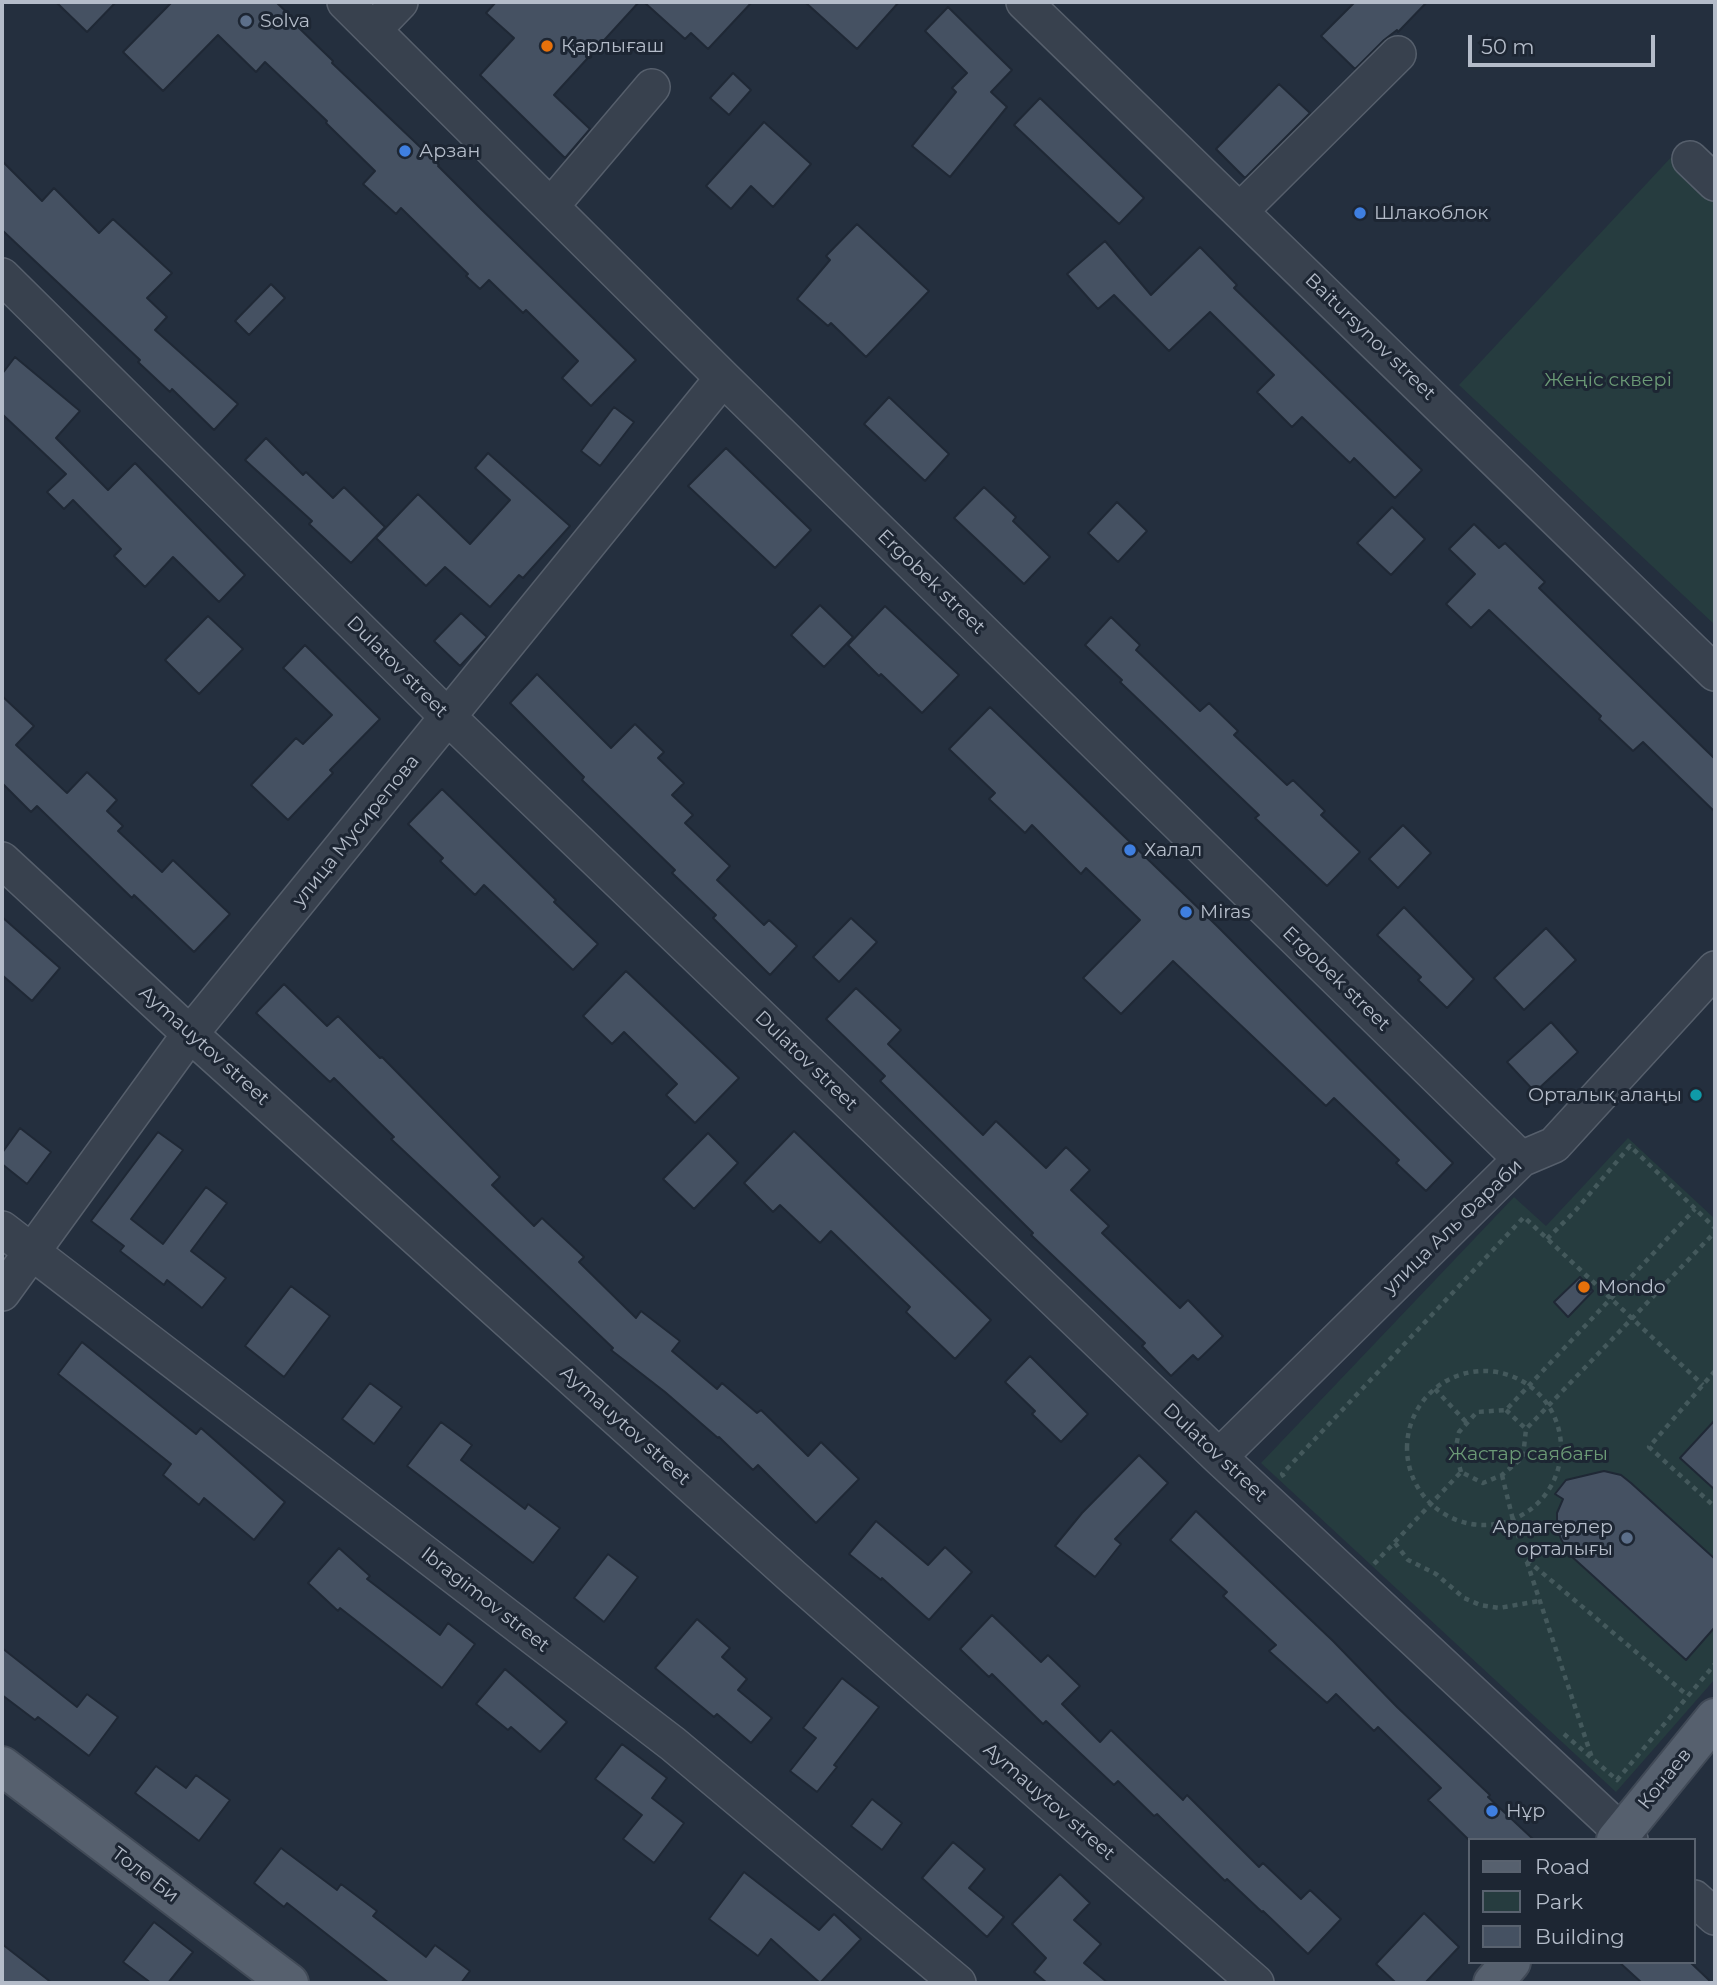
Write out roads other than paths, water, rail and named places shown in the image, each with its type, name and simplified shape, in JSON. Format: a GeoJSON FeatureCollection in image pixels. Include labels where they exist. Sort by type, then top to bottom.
{"type":"FeatureCollection","features":[{"type":"Feature","properties":{"kind":"main road","name":"Конаев"},"geometry":{"type":"LineString","coordinates":[[1623,1837],[1701,1707]]}},
{"type":"Feature","properties":{"kind":"main road","name":"Толе Би"},"geometry":{"type":"LineString","coordinates":[[2,1766],[289,1983]]}},
{"type":"Feature","properties":{"kind":"main road"},"geometry":{"type":"LineString","coordinates":[[1493,1983],[1509,1964]]}},
{"type":"Feature","properties":{"kind":"street","name":"Ergobek street"},"geometry":{"type":"LineString","coordinates":[[345,2],[723,378],[1521,1159]]}},
{"type":"Feature","properties":{"kind":"street"},"geometry":{"type":"LineString","coordinates":[[373,30],[400,2]]}},
{"type":"Feature","properties":{"kind":"street","name":"Baitursynov street"},"geometry":{"type":"LineString","coordinates":[[1024,2],[1715,673]]}},
{"type":"Feature","properties":{"kind":"street"},"geometry":{"type":"LineString","coordinates":[[1240,211],[1398,54]]}},
{"type":"Feature","properties":{"kind":"street"},"geometry":{"type":"LineString","coordinates":[[551,206],[652,87]]}},
{"type":"Feature","properties":{"kind":"street"},"geometry":{"type":"LineString","coordinates":[[1690,159],[1715,183]]}},
{"type":"Feature","properties":{"kind":"street","name":"Dulatov street"},"geometry":{"type":"LineString","coordinates":[[2,276],[449,718],[1219,1457],[1623,1837]]}},
{"type":"Feature","properties":{"kind":"street","name":"улица Мусирепова"},"geometry":{"type":"LineString","coordinates":[[2,1293],[190,1034],[723,378]]}},
{"type":"Feature","properties":{"kind":"street","name":"Aymauytov street"},"geometry":{"type":"LineString","coordinates":[[2,860],[190,1034],[793,1577],[1256,1983]]}},
{"type":"Feature","properties":{"kind":"street","name":"улица Аль Фараби"},"geometry":{"type":"LineString","coordinates":[[1219,1457],[1521,1159],[1554,1146],[1715,969]]}},
{"type":"Feature","properties":{"kind":"street","name":"Ibragimov street"},"geometry":{"type":"LineString","coordinates":[[2,1229],[673,1744],[958,1983]]}},
{"type":"Feature","properties":{"kind":"street"},"geometry":{"type":"LineString","coordinates":[[1696,1900],[1715,1917]]}},
{"type":"Feature","properties":{"kind":"place","name":"Solva"},"geometry":{"type":"Point","coordinates":[246,21]}},
{"type":"Feature","properties":{"kind":"place","name":"Қарлығаш"},"geometry":{"type":"Point","coordinates":[547,46]}},
{"type":"Feature","properties":{"kind":"place","name":"Арзан"},"geometry":{"type":"Point","coordinates":[405,151]}},
{"type":"Feature","properties":{"kind":"place","name":"Шлакоблок"},"geometry":{"type":"Point","coordinates":[1360,213]}},
{"type":"Feature","properties":{"kind":"place","name":"Халал"},"geometry":{"type":"Point","coordinates":[1130,850]}},
{"type":"Feature","properties":{"kind":"place","name":"Miras"},"geometry":{"type":"Point","coordinates":[1186,912]}},
{"type":"Feature","properties":{"kind":"place","name":"Орталық алаңы"},"geometry":{"type":"Point","coordinates":[1696,1095]}},
{"type":"Feature","properties":{"kind":"place","name":"Mondo"},"geometry":{"type":"Point","coordinates":[1584,1287]}},
{"type":"Feature","properties":{"kind":"place","name":"Ардагерлер орталығы"},"geometry":{"type":"Point","coordinates":[1627,1538]}},
{"type":"Feature","properties":{"kind":"place","name":"Нұр"},"geometry":{"type":"Point","coordinates":[1492,1811]}},
{"type":"Feature","properties":{"kind":"park label","name":"Жеңіс сквері"},"geometry":{"type":"Point","coordinates":[1608,380]}},
{"type":"Feature","properties":{"kind":"park label","name":"Жастар саябағы"},"geometry":{"type":"Point","coordinates":[1528,1454]}}]}
